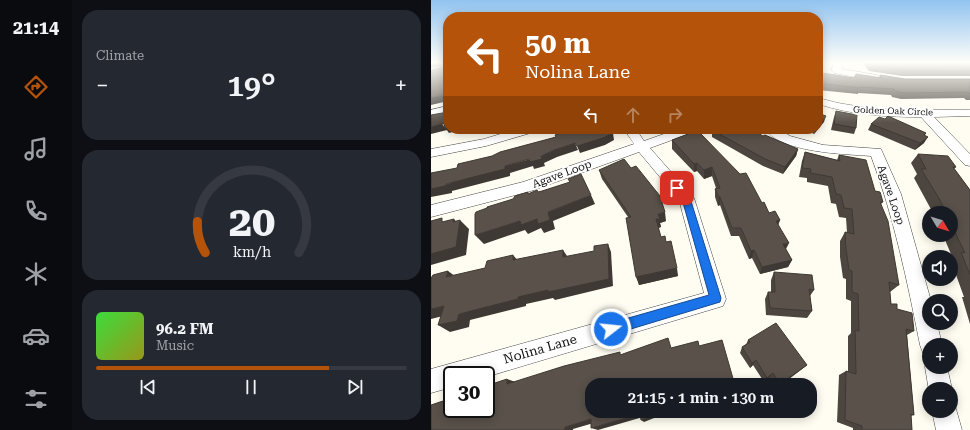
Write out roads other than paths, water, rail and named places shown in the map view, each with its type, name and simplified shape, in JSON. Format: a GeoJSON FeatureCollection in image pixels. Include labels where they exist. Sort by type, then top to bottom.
{"type":"FeatureCollection","features":[{"type":"Feature","properties":{"kind":"street","name":"Golden Oak Circle"},"geometry":{"type":"LineString","coordinates":[[823,102],[848,109],[881,112],[970,113]]}},
{"type":"Feature","properties":{"kind":"street"},"geometry":{"type":"LineString","coordinates":[[431,113],[443,110]]}},
{"type":"Feature","properties":{"kind":"street"},"geometry":{"type":"LineString","coordinates":[[924,113],[965,151],[970,162]]}},
{"type":"Feature","properties":{"kind":"street"},"geometry":{"type":"LineString","coordinates":[[431,152],[486,142],[513,134]]}},
{"type":"Feature","properties":{"kind":"street","name":"Nolina Lane"},"geometry":{"type":"LineString","coordinates":[[431,381],[716,298],[686,198],[641,146],[633,134]]}},
{"type":"Feature","properties":{"kind":"street","name":"Agave Loop"},"geometry":{"type":"LineString","coordinates":[[431,211],[526,187],[676,134]]}},
{"type":"Feature","properties":{"kind":"street","name":"Agave Loop"},"geometry":{"type":"LineString","coordinates":[[778,134],[786,139],[823,149],[876,152],[893,194],[914,268],[929,338]]}},
{"type":"Feature","properties":{"kind":"street"},"geometry":{"type":"LineString","coordinates":[[946,418],[949,430]]}}]}
